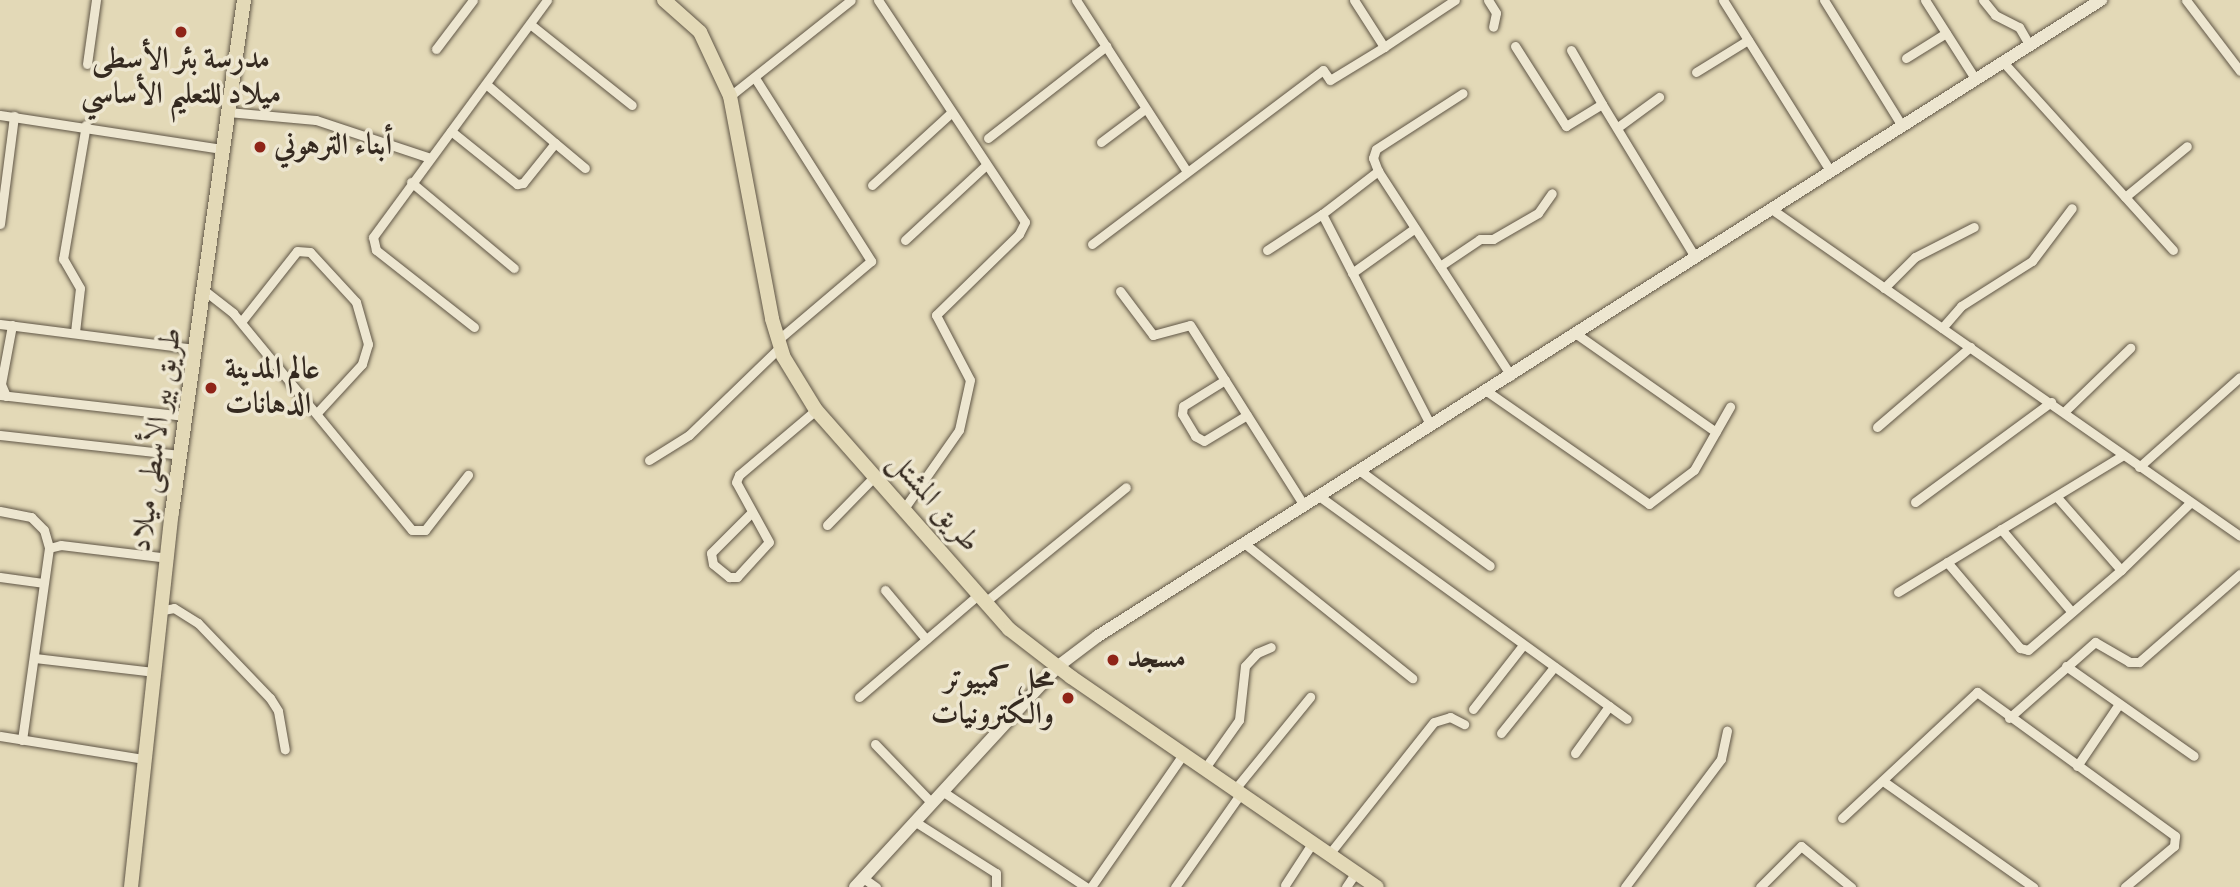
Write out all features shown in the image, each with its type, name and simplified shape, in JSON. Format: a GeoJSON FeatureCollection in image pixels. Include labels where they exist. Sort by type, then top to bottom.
{"type":"FeatureCollection","features":[{"type":"Feature","properties":{"kind":"main road","name":"طريق بير الأسطى ميلاد"},"geometry":{"type":"LineString","coordinates":[[131,887],[143,759],[180,455],[244,0]]}},
{"type":"Feature","properties":{"kind":"main road","name":"طريق المشتل"},"geometry":{"type":"LineString","coordinates":[[664,0],[700,32],[730,96],[779,343],[794,379],[816,410],[980,600],[1057,667],[1377,887]]}},
{"type":"Feature","properties":{"kind":"main road"},"geometry":{"type":"LineString","coordinates":[[859,882],[1057,667],[1244,543],[1488,392],[1770,208],[2101,0]]}},
{"type":"Feature","properties":{"kind":"street"},"geometry":{"type":"LineString","coordinates":[[86,64],[96,0]]}},
{"type":"Feature","properties":{"kind":"street"},"geometry":{"type":"LineString","coordinates":[[436,49],[473,0]]}},
{"type":"Feature","properties":{"kind":"street"},"geometry":{"type":"LineString","coordinates":[[474,327],[376,250],[373,237],[547,0]]}},
{"type":"Feature","properties":{"kind":"street"},"geometry":{"type":"LineString","coordinates":[[730,96],[851,0]]}},
{"type":"Feature","properties":{"kind":"street"},"geometry":{"type":"LineString","coordinates":[[878,0],[985,166],[1023,217],[1024,227],[936,315],[970,380],[959,430],[903,510]]}},
{"type":"Feature","properties":{"kind":"street"},"geometry":{"type":"LineString","coordinates":[[1076,0],[1186,170]]}},
{"type":"Feature","properties":{"kind":"street"},"geometry":{"type":"LineString","coordinates":[[1354,0],[1384,47]]}},
{"type":"Feature","properties":{"kind":"street"},"geometry":{"type":"LineString","coordinates":[[1092,244],[1186,170],[1322,70],[1331,80],[1455,0]]}},
{"type":"Feature","properties":{"kind":"street"},"geometry":{"type":"LineString","coordinates":[[1488,0],[1496,13],[1493,27]]}},
{"type":"Feature","properties":{"kind":"street"},"geometry":{"type":"LineString","coordinates":[[1723,0],[1831,172]]}},
{"type":"Feature","properties":{"kind":"street"},"geometry":{"type":"LineString","coordinates":[[1824,0],[1902,126]]}},
{"type":"Feature","properties":{"kind":"street"},"geometry":{"type":"LineString","coordinates":[[1925,0],[1976,79]]}},
{"type":"Feature","properties":{"kind":"street"},"geometry":{"type":"LineString","coordinates":[[1983,0],[1995,15],[2019,27],[2030,46]]}},
{"type":"Feature","properties":{"kind":"street"},"geometry":{"type":"LineString","coordinates":[[2186,0],[2240,71]]}},
{"type":"Feature","properties":{"kind":"street"},"geometry":{"type":"LineString","coordinates":[[530,24],[632,105]]}},
{"type":"Feature","properties":{"kind":"street"},"geometry":{"type":"LineString","coordinates":[[1906,58],[1946,33]]}},
{"type":"Feature","properties":{"kind":"street"},"geometry":{"type":"LineString","coordinates":[[1696,72],[1748,40]]}},
{"type":"Feature","properties":{"kind":"street"},"geometry":{"type":"LineString","coordinates":[[988,138],[1105,46]]}},
{"type":"Feature","properties":{"kind":"street"},"geometry":{"type":"LineString","coordinates":[[1515,46],[1566,126],[1602,104]]}},
{"type":"Feature","properties":{"kind":"street"},"geometry":{"type":"LineString","coordinates":[[1571,50],[1695,257]]}},
{"type":"Feature","properties":{"kind":"street"},"geometry":{"type":"LineString","coordinates":[[2004,63],[2173,250]]}},
{"type":"Feature","properties":{"kind":"street"},"geometry":{"type":"LineString","coordinates":[[649,460],[689,435],[779,343],[871,261],[755,78]]}},
{"type":"Feature","properties":{"kind":"street"},"geometry":{"type":"LineString","coordinates":[[486,83],[585,168]]}},
{"type":"Feature","properties":{"kind":"street"},"geometry":{"type":"LineString","coordinates":[[1463,93],[1376,149],[1373,158],[1378,171],[1511,376]]}},
{"type":"Feature","properties":{"kind":"street"},"geometry":{"type":"LineString","coordinates":[[1618,127],[1659,97]]}},
{"type":"Feature","properties":{"kind":"street"},"geometry":{"type":"LineString","coordinates":[[1101,142],[1145,109]]}},
{"type":"Feature","properties":{"kind":"street"},"geometry":{"type":"LineString","coordinates":[[228,112],[316,120],[430,158]]}},
{"type":"Feature","properties":{"kind":"street"},"geometry":{"type":"LineString","coordinates":[[872,185],[952,112]]}},
{"type":"Feature","properties":{"kind":"street"},"geometry":{"type":"LineString","coordinates":[[0,115],[86,125],[223,149]]}},
{"type":"Feature","properties":{"kind":"street"},"geometry":{"type":"LineString","coordinates":[[0,225],[14,116]]}},
{"type":"Feature","properties":{"kind":"street"},"geometry":{"type":"LineString","coordinates":[[75,332],[80,288],[62,258],[86,125]]}},
{"type":"Feature","properties":{"kind":"street"},"geometry":{"type":"LineString","coordinates":[[451,131],[517,184],[523,183],[555,143]]}},
{"type":"Feature","properties":{"kind":"street"},"geometry":{"type":"LineString","coordinates":[[2125,197],[2187,146]]}},
{"type":"Feature","properties":{"kind":"street"},"geometry":{"type":"LineString","coordinates":[[905,240],[985,166]]}},
{"type":"Feature","properties":{"kind":"street"},"geometry":{"type":"LineString","coordinates":[[1267,250],[1322,214],[1378,171]]}},
{"type":"Feature","properties":{"kind":"street"},"geometry":{"type":"LineString","coordinates":[[411,182],[514,268]]}},
{"type":"Feature","properties":{"kind":"street"},"geometry":{"type":"LineString","coordinates":[[1440,266],[1480,239],[1493,239],[1538,213],[1552,193]]}},
{"type":"Feature","properties":{"kind":"street"},"geometry":{"type":"LineString","coordinates":[[1770,208],[2065,411],[2122,456],[2240,536]]}},
{"type":"Feature","properties":{"kind":"street"},"geometry":{"type":"LineString","coordinates":[[1942,327],[1961,306],[2032,261],[2072,208]]}},
{"type":"Feature","properties":{"kind":"street"},"geometry":{"type":"LineString","coordinates":[[1322,214],[1431,426]]}},
{"type":"Feature","properties":{"kind":"street"},"geometry":{"type":"LineString","coordinates":[[1884,288],[1915,257],[1974,227]]}},
{"type":"Feature","properties":{"kind":"street"},"geometry":{"type":"LineString","coordinates":[[1352,273],[1415,228]]}},
{"type":"Feature","properties":{"kind":"street"},"geometry":{"type":"LineString","coordinates":[[241,323],[297,251],[310,252],[356,302],[368,344],[362,363],[317,413]]}},
{"type":"Feature","properties":{"kind":"street"},"geometry":{"type":"LineString","coordinates":[[205,291],[241,323],[412,530],[425,530],[468,475]]}},
{"type":"Feature","properties":{"kind":"street"},"geometry":{"type":"LineString","coordinates":[[1119,291],[1153,335],[1190,325],[1304,505]]}},
{"type":"Feature","properties":{"kind":"street"},"geometry":{"type":"LineString","coordinates":[[0,324],[196,349]]}},
{"type":"Feature","properties":{"kind":"street"},"geometry":{"type":"LineString","coordinates":[[12,325],[1,384],[3,396],[185,416]]}},
{"type":"Feature","properties":{"kind":"street"},"geometry":{"type":"LineString","coordinates":[[1575,333],[1716,432]]}},
{"type":"Feature","properties":{"kind":"street"},"geometry":{"type":"LineString","coordinates":[[1877,427],[1970,347]]}},
{"type":"Feature","properties":{"kind":"street"},"geometry":{"type":"LineString","coordinates":[[2065,411],[2130,348]]}},
{"type":"Feature","properties":{"kind":"street"},"geometry":{"type":"LineString","coordinates":[[2139,467],[2240,377]]}},
{"type":"Feature","properties":{"kind":"street"},"geometry":{"type":"LineString","coordinates":[[1225,380],[1182,406],[1182,414],[1195,436],[1204,441],[1247,415]]}},
{"type":"Feature","properties":{"kind":"street"},"geometry":{"type":"LineString","coordinates":[[1488,392],[1645,503],[1654,503],[1694,470],[1730,407]]}},
{"type":"Feature","properties":{"kind":"street"},"geometry":{"type":"LineString","coordinates":[[1915,502],[2051,402]]}},
{"type":"Feature","properties":{"kind":"street"},"geometry":{"type":"LineString","coordinates":[[752,512],[711,553],[713,564],[729,577],[737,577],[769,542],[736,482],[739,475],[816,410]]}},
{"type":"Feature","properties":{"kind":"street"},"geometry":{"type":"LineString","coordinates":[[0,435],[180,455]]}},
{"type":"Feature","properties":{"kind":"street"},"geometry":{"type":"LineString","coordinates":[[1898,592],[2122,456]]}},
{"type":"Feature","properties":{"kind":"street"},"geometry":{"type":"LineString","coordinates":[[1359,470],[1490,566]]}},
{"type":"Feature","properties":{"kind":"street"},"geometry":{"type":"LineString","coordinates":[[827,526],[875,476]]}},
{"type":"Feature","properties":{"kind":"street"},"geometry":{"type":"LineString","coordinates":[[859,697],[926,639],[1126,487]]}},
{"type":"Feature","properties":{"kind":"street"},"geometry":{"type":"LineString","coordinates":[[1319,496],[1627,719]]}},
{"type":"Feature","properties":{"kind":"street"},"geometry":{"type":"LineString","coordinates":[[2056,496],[2121,570]]}},
{"type":"Feature","properties":{"kind":"street"},"geometry":{"type":"LineString","coordinates":[[1947,562],[2020,648],[2028,650],[2121,570],[2190,503]]}},
{"type":"Feature","properties":{"kind":"street"},"geometry":{"type":"LineString","coordinates":[[0,510],[31,517],[44,530],[49,548],[22,740]]}},
{"type":"Feature","properties":{"kind":"street"},"geometry":{"type":"LineString","coordinates":[[2001,529],[2072,612]]}},
{"type":"Feature","properties":{"kind":"street"},"geometry":{"type":"LineString","coordinates":[[1244,543],[1412,678]]}},
{"type":"Feature","properties":{"kind":"street"},"geometry":{"type":"LineString","coordinates":[[49,548],[61,545],[168,558]]}},
{"type":"Feature","properties":{"kind":"street"},"geometry":{"type":"LineString","coordinates":[[2009,718],[2095,642],[2134,664],[2240,574]]}},
{"type":"Feature","properties":{"kind":"street"},"geometry":{"type":"LineString","coordinates":[[0,577],[43,583]]}},
{"type":"Feature","properties":{"kind":"street"},"geometry":{"type":"LineString","coordinates":[[885,590],[926,639]]}},
{"type":"Feature","properties":{"kind":"street"},"geometry":{"type":"LineString","coordinates":[[163,610],[174,608],[198,623],[270,698],[278,711],[285,749]]}},
{"type":"Feature","properties":{"kind":"street"},"geometry":{"type":"LineString","coordinates":[[1473,709],[1523,645]]}},
{"type":"Feature","properties":{"kind":"street"},"geometry":{"type":"LineString","coordinates":[[1205,768],[1239,720],[1245,666],[1257,653],[1271,647]]}},
{"type":"Feature","properties":{"kind":"street"},"geometry":{"type":"LineString","coordinates":[[35,658],[155,672]]}},
{"type":"Feature","properties":{"kind":"street"},"geometry":{"type":"LineString","coordinates":[[2066,666],[2193,756]]}},
{"type":"Feature","properties":{"kind":"street"},"geometry":{"type":"LineString","coordinates":[[1501,733],[1554,667]]}},
{"type":"Feature","properties":{"kind":"street"},"geometry":{"type":"LineString","coordinates":[[1842,818],[1977,692],[2009,718],[2175,836],[2174,846],[2125,887]]}},
{"type":"Feature","properties":{"kind":"street"},"geometry":{"type":"LineString","coordinates":[[1175,887],[1238,791],[1310,697]]}},
{"type":"Feature","properties":{"kind":"street"},"geometry":{"type":"LineString","coordinates":[[2077,766],[2119,704]]}},
{"type":"Feature","properties":{"kind":"street"},"geometry":{"type":"LineString","coordinates":[[1576,753],[1609,706]]}},
{"type":"Feature","properties":{"kind":"street"},"geometry":{"type":"LineString","coordinates":[[1330,853],[1434,722],[1450,717],[1464,724]]}},
{"type":"Feature","properties":{"kind":"street"},"geometry":{"type":"LineString","coordinates":[[1625,887],[1725,752],[1727,731]]}},
{"type":"Feature","properties":{"kind":"street"},"geometry":{"type":"LineString","coordinates":[[0,737],[143,759]]}},
{"type":"Feature","properties":{"kind":"street"},"geometry":{"type":"LineString","coordinates":[[875,744],[932,802]]}},
{"type":"Feature","properties":{"kind":"street"},"geometry":{"type":"LineString","coordinates":[[942,790],[1085,887],[1184,754]]}},
{"type":"Feature","properties":{"kind":"street"},"geometry":{"type":"LineString","coordinates":[[1883,781],[2033,887]]}},
{"type":"Feature","properties":{"kind":"street"},"geometry":{"type":"LineString","coordinates":[[914,821],[996,873],[996,887]]}},
{"type":"Feature","properties":{"kind":"street"},"geometry":{"type":"LineString","coordinates":[[1285,885],[1313,842]]}},
{"type":"Feature","properties":{"kind":"street"},"geometry":{"type":"LineString","coordinates":[[1760,887],[1801,846],[1851,887]]}},
{"type":"Feature","properties":{"kind":"street"},"geometry":{"type":"LineString","coordinates":[[1346,887],[1356,872]]}},
{"type":"Feature","properties":{"kind":"street"},"geometry":{"type":"LineString","coordinates":[[859,882],[876,887]]}},
{"type":"Feature","properties":{"kind":"place","name":"مدرسة بئر الأسطى ميلاد للتعليم الأساسي"},"geometry":{"type":"Point","coordinates":[181,32]}},
{"type":"Feature","properties":{"kind":"place","name":"أبناء الترهوني"},"geometry":{"type":"Point","coordinates":[260,147]}},
{"type":"Feature","properties":{"kind":"place","name":"عالم المدينة الدهانات"},"geometry":{"type":"Point","coordinates":[211,388]}},
{"type":"Feature","properties":{"kind":"place","name":"مسجد"},"geometry":{"type":"Point","coordinates":[1113,660]}},
{"type":"Feature","properties":{"kind":"place","name":"محل كمبيوتر والكترونيات"},"geometry":{"type":"Point","coordinates":[1068,698]}}]}
